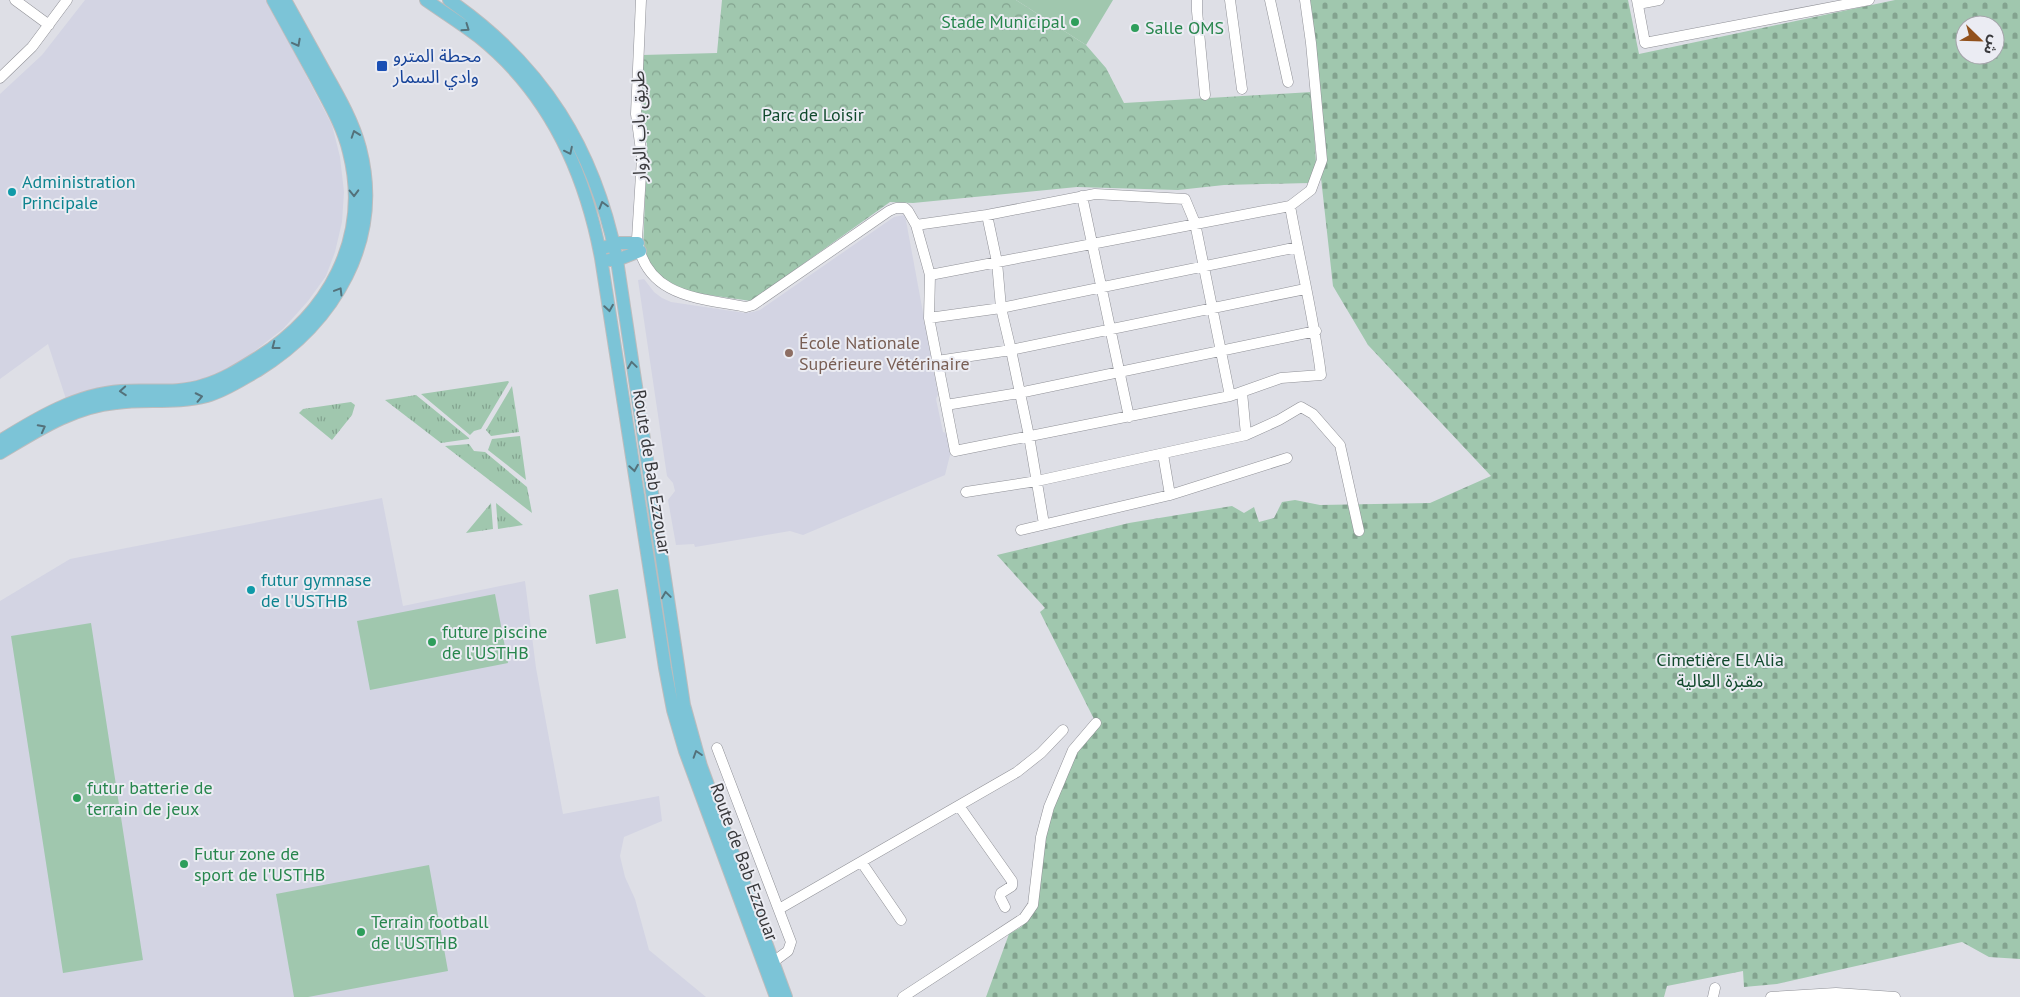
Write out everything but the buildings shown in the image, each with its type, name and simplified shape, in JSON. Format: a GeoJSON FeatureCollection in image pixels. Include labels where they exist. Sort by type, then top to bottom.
{"type":"FeatureCollection","features":[{"type":"Feature","properties":{"kind":"main road"},"geometry":{"type":"LineString","coordinates":[[0,441],[34,420],[85,398],[120,391],[192,388],[216,381],[271,349],[305,321],[321,301],[341,263],[351,233],[354,212],[353,170],[338,119],[274,0]]}},
{"type":"Feature","properties":{"kind":"main road"},"geometry":{"type":"LineString","coordinates":[[0,453],[40,429],[86,408],[117,402],[193,399],[217,392],[271,362],[290,347],[312,328],[343,285],[362,236],[365,213],[364,169],[360,148],[348,116],[285,0]]}},
{"type":"Feature","properties":{"kind":"main road","name":"Route de Bab Ezzouar"},"geometry":{"type":"LineString","coordinates":[[426,0],[441,4],[450,17],[478,37],[512,69],[542,105],[576,166],[584,188],[601,255],[673,710],[692,771],[776,997]]}},
{"type":"Feature","properties":{"kind":"main road","name":"Route de Bab Ezzouar"},"geometry":{"type":"LineString","coordinates":[[449,0],[520,60],[541,84],[564,116],[586,157],[595,179],[617,260],[684,705],[701,766],[786,997]]}},
{"type":"Feature","properties":{"kind":"main road"},"geometry":{"type":"LineString","coordinates":[[450,17],[457,11],[463,10]]}},
{"type":"Feature","properties":{"kind":"main road"},"geometry":{"type":"LineString","coordinates":[[601,255],[614,244],[639,247]]}},
{"type":"Feature","properties":{"kind":"main road"},"geometry":{"type":"LineString","coordinates":[[601,255],[617,260],[639,247]]}},
{"type":"Feature","properties":{"kind":"street"},"geometry":{"type":"LineString","coordinates":[[15,0],[49,25]]}},
{"type":"Feature","properties":{"kind":"street"},"geometry":{"type":"LineString","coordinates":[[0,78],[19,61],[67,0]]}},
{"type":"Feature","properties":{"kind":"street","name":"طريق باب الزوار"},"geometry":{"type":"LineString","coordinates":[[639,247],[642,158],[636,107],[641,0]]}},
{"type":"Feature","properties":{"kind":"street"},"geometry":{"type":"LineString","coordinates":[[1198,0],[1197,11],[1205,95]]}},
{"type":"Feature","properties":{"kind":"street"},"geometry":{"type":"LineString","coordinates":[[1230,0],[1242,89]]}},
{"type":"Feature","properties":{"kind":"street"},"geometry":{"type":"LineString","coordinates":[[1270,0],[1288,82]]}},
{"type":"Feature","properties":{"kind":"street"},"geometry":{"type":"LineString","coordinates":[[930,275],[1290,206],[1311,190],[1322,160],[1312,43],[1305,0]]}},
{"type":"Feature","properties":{"kind":"street"},"geometry":{"type":"LineString","coordinates":[[1659,0],[1637,2],[1646,44],[1869,0]]}},
{"type":"Feature","properties":{"kind":"street"},"geometry":{"type":"LineString","coordinates":[[916,225],[987,215],[1095,194],[1185,199],[1195,223],[1230,396]]}},
{"type":"Feature","properties":{"kind":"street"},"geometry":{"type":"LineString","coordinates":[[1082,196],[1129,417]]}},
{"type":"Feature","properties":{"kind":"street"},"geometry":{"type":"LineString","coordinates":[[639,247],[652,273],[663,286],[670,290],[746,307],[762,300],[890,211],[896,208],[905,208],[916,225],[930,275],[929,318],[955,451],[1230,396],[1281,378],[1321,375],[1316,331],[1305,288],[1290,206]]}},
{"type":"Feature","properties":{"kind":"street"},"geometry":{"type":"LineString","coordinates":[[987,215],[997,262],[1001,308],[1029,436],[1044,524]]}},
{"type":"Feature","properties":{"kind":"street"},"geometry":{"type":"LineString","coordinates":[[929,318],[1001,308],[1298,247]]}},
{"type":"Feature","properties":{"kind":"street"},"geometry":{"type":"LineString","coordinates":[[937,360],[1011,350],[1305,288]]}},
{"type":"Feature","properties":{"kind":"street"},"geometry":{"type":"LineString","coordinates":[[946,405],[1019,393],[1316,331]]}},
{"type":"Feature","properties":{"kind":"street"},"geometry":{"type":"LineString","coordinates":[[1242,392],[1246,435]]}},
{"type":"Feature","properties":{"kind":"street"},"geometry":{"type":"LineString","coordinates":[[966,492],[1037,481],[1138,457],[1163,454],[1246,435],[1279,420],[1301,407],[1313,414],[1340,445],[1359,531]]}},
{"type":"Feature","properties":{"kind":"street"},"geometry":{"type":"LineString","coordinates":[[1163,454],[1170,495]]}},
{"type":"Feature","properties":{"kind":"street"},"geometry":{"type":"LineString","coordinates":[[1021,530],[1170,495],[1286,458]]}},
{"type":"Feature","properties":{"kind":"street"},"geometry":{"type":"LineString","coordinates":[[903,997],[1028,914],[1034,900],[1041,837],[1050,807],[1073,750],[1096,723]]}},
{"type":"Feature","properties":{"kind":"street"},"geometry":{"type":"LineString","coordinates":[[779,909],[862,863],[1017,772],[1041,754],[1064,730]]}},
{"type":"Feature","properties":{"kind":"street"},"geometry":{"type":"LineString","coordinates":[[717,748],[791,942],[788,951],[773,962]]}},
{"type":"Feature","properties":{"kind":"street"},"geometry":{"type":"LineString","coordinates":[[959,806],[1012,881],[1012,886],[1001,893],[1000,897],[1005,907]]}},
{"type":"Feature","properties":{"kind":"street"},"geometry":{"type":"LineString","coordinates":[[862,863],[902,920]]}},
{"type":"Feature","properties":{"kind":"street"},"geometry":{"type":"LineString","coordinates":[[1771,997],[1836,995],[1895,997]]}},
{"type":"Feature","properties":{"kind":"shaded area"},"geometry":{"type":"Polygon","coordinates":[[[85,0],[267,0],[332,125],[340,157],[344,192],[342,222],[335,252],[326,276],[308,301],[283,329],[234,367],[208,379],[182,385],[66,399],[48,344],[0,379],[0,94],[42,55],[85,0]]]}},
{"type":"Feature","properties":{"kind":"shaded area","name":"École Nationale Supérieure Vétérinaire"},"geometry":{"type":"Polygon","coordinates":[[[905,215],[938,394],[936,399],[943,432],[946,433],[953,453],[950,455],[945,475],[803,535],[790,531],[695,547],[694,544],[676,545],[668,500],[675,491],[673,483],[667,476],[638,280],[644,279],[654,292],[671,302],[745,313],[753,312],[760,310],[894,217],[905,215]]]}},
{"type":"Feature","properties":{"kind":"shaded area"},"geometry":{"type":"Polygon","coordinates":[[[382,498],[403,606],[525,581],[536,668],[563,814],[659,796],[662,821],[624,837],[620,856],[625,877],[635,899],[649,950],[706,997],[0,997],[0,601],[70,559],[382,498]]]}},
{"type":"Feature","properties":{"kind":"green space","name":"Parc de Loisir"},"geometry":{"type":"Polygon","coordinates":[[[722,0],[1016,0],[1086,45],[1106,68],[1124,103],[1312,92],[1316,163],[1309,183],[1224,185],[1178,190],[1077,187],[913,203],[890,202],[751,301],[681,291],[662,283],[643,253],[647,143],[638,134],[642,55],[717,53],[722,0]]]}},
{"type":"Feature","properties":{"kind":"green space","name":"Stade Municipal"},"geometry":{"type":"Polygon","coordinates":[[[1016,0],[1113,0],[1086,45],[1016,0]]]}},
{"type":"Feature","properties":{"kind":"green space","name":"Cimetière El Alia مقبرة العالية"},"geometry":{"type":"Polygon","coordinates":[[[1310,0],[1628,0],[1639,54],[1895,0],[2020,0],[2020,959],[1989,957],[1962,942],[1777,984],[1744,987],[1743,971],[1667,986],[1664,997],[986,997],[1009,934],[1028,920],[1044,828],[1071,761],[1096,723],[1040,612],[1045,608],[997,555],[1129,523],[1232,506],[1244,513],[1254,507],[1259,522],[1274,518],[1282,502],[1295,500],[1320,505],[1430,503],[1491,476],[1368,345],[1333,286],[1315,124],[1310,0]]]}},
{"type":"Feature","properties":{"kind":"green space"},"geometry":{"type":"Polygon","coordinates":[[[508,381],[481,429],[474,431],[470,435],[421,394],[508,381]]]}},
{"type":"Feature","properties":{"kind":"green space"},"geometry":{"type":"Polygon","coordinates":[[[512,386],[519,432],[491,436],[486,430],[512,386]]]}},
{"type":"Feature","properties":{"kind":"green space"},"geometry":{"type":"Polygon","coordinates":[[[416,395],[469,439],[441,443],[385,400],[416,395]]]}},
{"type":"Feature","properties":{"kind":"green space"},"geometry":{"type":"Polygon","coordinates":[[[351,402],[355,405],[352,415],[332,440],[299,413],[303,409],[351,402]]]}},
{"type":"Feature","properties":{"kind":"green space"},"geometry":{"type":"Polygon","coordinates":[[[520,436],[526,480],[488,450],[492,439],[520,436]]]}},
{"type":"Feature","properties":{"kind":"green space"},"geometry":{"type":"Polygon","coordinates":[[[469,444],[474,451],[485,452],[527,487],[532,513],[445,446],[469,444]]]}},
{"type":"Feature","properties":{"kind":"green space"},"geometry":{"type":"Polygon","coordinates":[[[491,503],[493,529],[466,533],[491,503]]]}},
{"type":"Feature","properties":{"kind":"green space"},"geometry":{"type":"Polygon","coordinates":[[[496,503],[523,525],[498,529],[496,503]]]}},
{"type":"Feature","properties":{"kind":"green space"},"geometry":{"type":"Polygon","coordinates":[[[618,589],[626,638],[596,644],[589,595],[618,589]]]}},
{"type":"Feature","properties":{"kind":"green space","name":"future piscine de l'USTHB"},"geometry":{"type":"Polygon","coordinates":[[[495,594],[508,663],[370,690],[357,621],[495,594]]]}},
{"type":"Feature","properties":{"kind":"green space","name":"futur batterie de terrain de jeux"},"geometry":{"type":"Polygon","coordinates":[[[91,623],[143,960],[63,973],[11,636],[91,623]]]}},
{"type":"Feature","properties":{"kind":"green space","name":"Terrain football de l'USTHB"},"geometry":{"type":"Polygon","coordinates":[[[429,865],[448,971],[308,997],[294,997],[276,894],[429,865]]]}},
{"type":"Feature","properties":{"kind":"place","name":"Stade Municipal"},"geometry":{"type":"Point","coordinates":[1075,22]}},
{"type":"Feature","properties":{"kind":"place","name":"Salle OMS"},"geometry":{"type":"Point","coordinates":[1135,28]}},
{"type":"Feature","properties":{"kind":"place","name":"محطة المترو وادي السمار"},"geometry":{"type":"Point","coordinates":[382,66]}},
{"type":"Feature","properties":{"kind":"place","name":"Administration Principale"},"geometry":{"type":"Point","coordinates":[12,192]}},
{"type":"Feature","properties":{"kind":"place","name":"École Nationale Supérieure Vétérinaire"},"geometry":{"type":"Point","coordinates":[789,353]}},
{"type":"Feature","properties":{"kind":"place","name":"futur gymnase de l'USTHB"},"geometry":{"type":"Point","coordinates":[251,590]}},
{"type":"Feature","properties":{"kind":"place","name":"future piscine de l'USTHB"},"geometry":{"type":"Point","coordinates":[432,642]}},
{"type":"Feature","properties":{"kind":"place","name":"futur batterie de terrain de jeux"},"geometry":{"type":"Point","coordinates":[77,798]}},
{"type":"Feature","properties":{"kind":"place","name":"Futur zone de sport de l'USTHB"},"geometry":{"type":"Point","coordinates":[184,864]}},
{"type":"Feature","properties":{"kind":"place","name":"Terrain football de l'USTHB"},"geometry":{"type":"Point","coordinates":[361,932]}}]}
